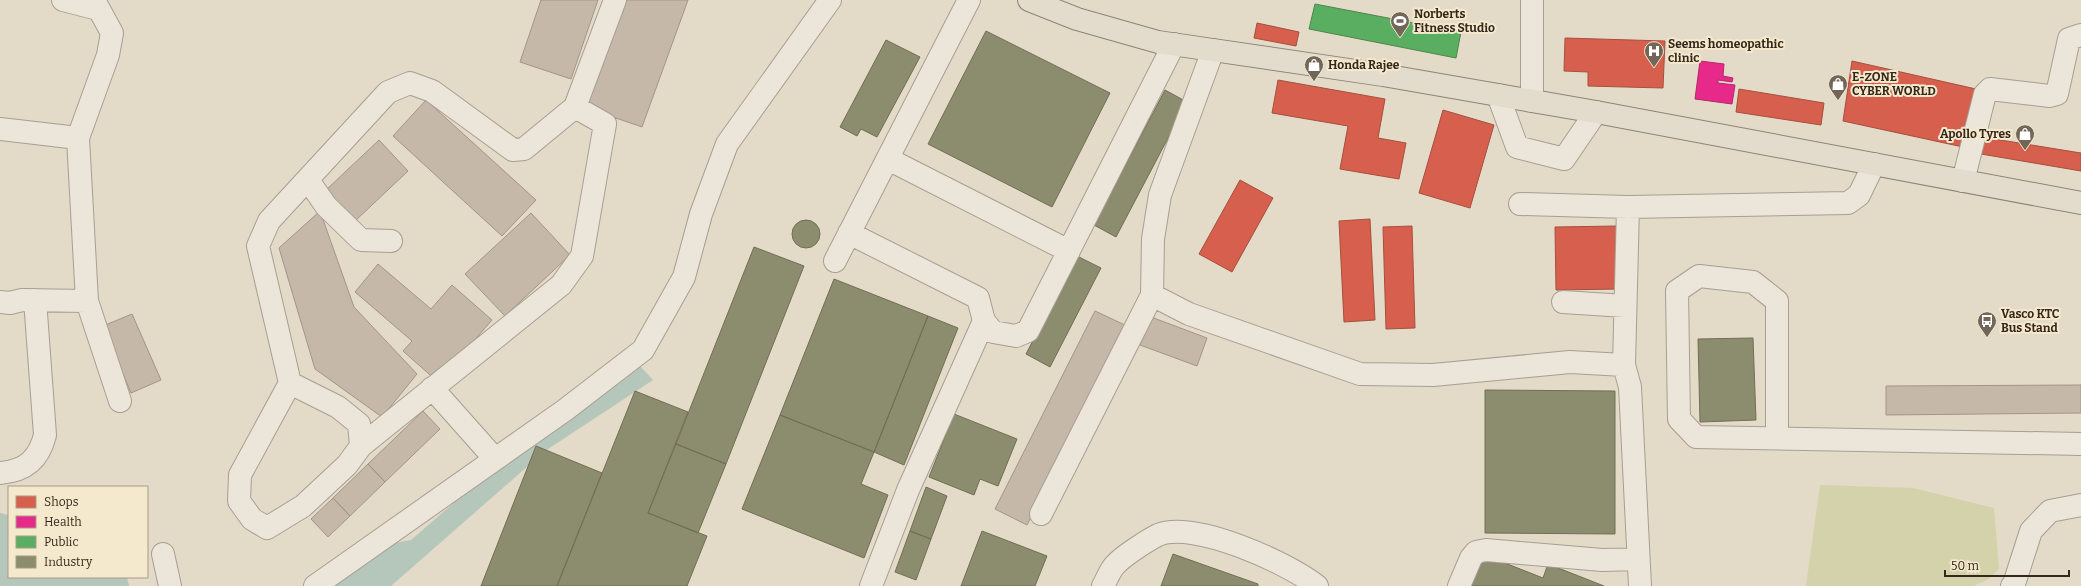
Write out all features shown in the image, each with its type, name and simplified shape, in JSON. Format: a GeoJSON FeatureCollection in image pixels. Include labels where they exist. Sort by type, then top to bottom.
{"type":"FeatureCollection","features":[{"type":"Feature","properties":{"kind":"main road"},"geometry":{"type":"LineString","coordinates":[[1029,0],[1077,19],[1158,42],[1383,75],[1596,112],[2081,203]]}},
{"type":"Feature","properties":{"kind":"street"},"geometry":{"type":"LineString","coordinates":[[63,0],[96,4],[112,33],[108,55],[78,138],[87,301],[120,401]]}},
{"type":"Feature","properties":{"kind":"street"},"geometry":{"type":"LineString","coordinates":[[575,106],[606,124],[582,256],[561,285],[361,446],[347,465],[303,506],[267,528],[252,519],[239,502],[240,475],[290,383],[258,246],[269,221],[388,92],[410,83],[432,91],[513,150],[524,149],[575,106],[615,0]]}},
{"type":"Feature","properties":{"kind":"street"},"geometry":{"type":"LineString","coordinates":[[315,586],[565,410],[642,350],[684,277],[701,214],[727,144],[830,0]]}},
{"type":"Feature","properties":{"kind":"street"},"geometry":{"type":"LineString","coordinates":[[835,261],[969,0]]}},
{"type":"Feature","properties":{"kind":"street"},"geometry":{"type":"LineString","coordinates":[[1532,0],[1532,101]]}},
{"type":"Feature","properties":{"kind":"street"},"geometry":{"type":"LineString","coordinates":[[1963,181],[1985,94],[1990,89],[2050,96],[2057,94],[2069,39],[2081,34]]}},
{"type":"Feature","properties":{"kind":"street"},"geometry":{"type":"LineString","coordinates":[[849,234],[978,298],[984,321],[993,332],[1016,336],[1028,331],[1174,44]]}},
{"type":"Feature","properties":{"kind":"street"},"geometry":{"type":"LineString","coordinates":[[1041,514],[1152,295],[1153,239],[1160,195],[1213,50]]}},
{"type":"Feature","properties":{"kind":"street"},"geometry":{"type":"LineString","coordinates":[[1498,95],[1517,147],[1564,159],[1596,112]]}},
{"type":"Feature","properties":{"kind":"street"},"geometry":{"type":"LineString","coordinates":[[0,129],[78,138]]}},
{"type":"Feature","properties":{"kind":"street"},"geometry":{"type":"LineString","coordinates":[[888,158],[1069,251]]}},
{"type":"Feature","properties":{"kind":"street"},"geometry":{"type":"LineString","coordinates":[[1520,204],[1628,207],[1848,203],[1859,195],[1874,164]]}},
{"type":"Feature","properties":{"kind":"street"},"geometry":{"type":"LineString","coordinates":[[308,180],[326,206],[361,240],[391,241]]}},
{"type":"Feature","properties":{"kind":"street"},"geometry":{"type":"LineString","coordinates":[[1628,207],[1624,365],[1630,387],[1640,586]]}},
{"type":"Feature","properties":{"kind":"street"},"geometry":{"type":"LineString","coordinates":[[1777,438],[1777,301],[1753,282],[1699,276],[1677,291],[1679,419],[1696,437],[2081,444]]}},
{"type":"Feature","properties":{"kind":"street"},"geometry":{"type":"LineString","coordinates":[[1152,295],[1189,314],[1360,374],[1433,375],[1570,362],[1624,365]]}},
{"type":"Feature","properties":{"kind":"street"},"geometry":{"type":"LineString","coordinates":[[0,302],[10,303],[22,300],[87,301]]}},
{"type":"Feature","properties":{"kind":"street"},"geometry":{"type":"LineString","coordinates":[[0,473],[10,472],[32,463],[42,449],[45,435],[35,300]]}},
{"type":"Feature","properties":{"kind":"street"},"geometry":{"type":"LineString","coordinates":[[1563,302],[1625,306]]}},
{"type":"Feature","properties":{"kind":"street"},"geometry":{"type":"LineString","coordinates":[[871,586],[908,490],[984,321]]}},
{"type":"Feature","properties":{"kind":"street"},"geometry":{"type":"LineString","coordinates":[[290,383],[338,407],[359,424],[361,446]]}},
{"type":"Feature","properties":{"kind":"street"},"geometry":{"type":"LineString","coordinates":[[432,388],[495,459]]}},
{"type":"Feature","properties":{"kind":"street"},"geometry":{"type":"LineString","coordinates":[[2012,586],[2032,531],[2050,511],[2081,505]]}},
{"type":"Feature","properties":{"kind":"street"},"geometry":{"type":"LineString","coordinates":[[1103,586],[1115,565],[1134,551],[1158,535],[1180,531],[1215,538],[1248,550],[1279,563],[1305,577],[1317,586]]}},
{"type":"Feature","properties":{"kind":"street"},"geometry":{"type":"LineString","coordinates":[[1459,586],[1471,558],[1476,552],[1486,550],[1602,560],[1638,559]]}},
{"type":"Feature","properties":{"kind":"street"},"geometry":{"type":"LineString","coordinates":[[163,554],[170,586]]}},
{"type":"Feature","properties":{"kind":"green space"},"geometry":{"type":"Polygon","coordinates":[[[1820,485],[1913,488],[1994,508],[1999,569],[1987,580],[1973,586],[1806,586],[1820,485]]]}},
{"type":"Feature","properties":{"kind":"shaded area"},"geometry":{"type":"Polygon","coordinates":[[[639,365],[653,380],[545,451],[391,586],[334,586],[383,545],[411,540],[545,424],[639,365]]]}},
{"type":"Feature","properties":{"kind":"shaded area"},"geometry":{"type":"Polygon","coordinates":[[[0,513],[8,515],[8,578],[127,578],[129,586],[0,586],[0,513]]]}},
{"type":"Feature","properties":{"kind":"building: Shops"},"geometry":{"type":"Polygon","coordinates":[[[1257,23],[1299,32],[1296,46],[1254,38],[1257,23]]]}},
{"type":"Feature","properties":{"kind":"building: Shops"},"geometry":{"type":"Polygon","coordinates":[[[1565,38],[1665,41],[1663,88],[1588,86],[1588,72],[1564,71],[1565,38]]]}},
{"type":"Feature","properties":{"kind":"building: Shops"},"geometry":{"type":"Polygon","coordinates":[[[1852,61],[1976,89],[1963,147],[1843,121],[1852,61]]]}},
{"type":"Feature","properties":{"kind":"building: Shops"},"geometry":{"type":"Polygon","coordinates":[[[1278,80],[1385,99],[1378,138],[1406,143],[1399,179],[1340,169],[1348,126],[1272,113],[1278,80]]]}},
{"type":"Feature","properties":{"kind":"building: Shops"},"geometry":{"type":"Polygon","coordinates":[[[1739,89],[1824,103],[1821,125],[1736,112],[1739,89]]]}},
{"type":"Feature","properties":{"kind":"building: Shops"},"geometry":{"type":"Polygon","coordinates":[[[1443,110],[1494,125],[1470,208],[1419,193],[1443,110]]]}},
{"type":"Feature","properties":{"kind":"building: Shops"},"geometry":{"type":"Polygon","coordinates":[[[1982,137],[2081,153],[2081,171],[1981,154],[1982,137]]]}},
{"type":"Feature","properties":{"kind":"building: Shops"},"geometry":{"type":"Polygon","coordinates":[[[1240,180],[1273,198],[1232,272],[1199,254],[1240,180]]]}},
{"type":"Feature","properties":{"kind":"building: Shops"},"geometry":{"type":"Polygon","coordinates":[[[1370,219],[1375,320],[1344,322],[1339,221],[1370,219]]]}},
{"type":"Feature","properties":{"kind":"building: Shops"},"geometry":{"type":"Polygon","coordinates":[[[1412,226],[1415,328],[1386,329],[1383,227],[1412,226]]]}},
{"type":"Feature","properties":{"kind":"building: Shops"},"geometry":{"type":"Polygon","coordinates":[[[1617,226],[1619,289],[1556,290],[1555,227],[1617,226]]]}},
{"type":"Feature","properties":{"kind":"building: Health"},"geometry":{"type":"Polygon","coordinates":[[[1700,61],[1724,64],[1723,76],[1733,78],[1732,82],[1718,80],[1718,83],[1735,85],[1732,104],[1695,99],[1700,61]]]}},
{"type":"Feature","properties":{"kind":"building: Public"},"geometry":{"type":"Polygon","coordinates":[[[1315,4],[1461,32],[1456,58],[1309,29],[1315,4]]]}},
{"type":"Feature","properties":{"kind":"building: Industry"},"geometry":{"type":"Polygon","coordinates":[[[986,31],[1110,93],[1052,207],[928,144],[986,31]]]}},
{"type":"Feature","properties":{"kind":"building: Industry"},"geometry":{"type":"Polygon","coordinates":[[[886,40],[920,57],[877,137],[861,129],[857,136],[840,127],[886,40]]]}},
{"type":"Feature","properties":{"kind":"building: Industry"},"geometry":{"type":"Polygon","coordinates":[[[1165,90],[1187,102],[1116,237],[1094,225],[1165,90]]]}},
{"type":"Feature","properties":{"kind":"building: Industry"},"geometry":{"type":"Polygon","coordinates":[[[806,220],[816,224],[820,234],[816,244],[806,248],[796,244],[792,234],[796,224],[806,220]]]}},
{"type":"Feature","properties":{"kind":"building: Industry"},"geometry":{"type":"Polygon","coordinates":[[[754,247],[804,266],[726,464],[676,444],[754,247]]]}},
{"type":"Feature","properties":{"kind":"building: Industry"},"geometry":{"type":"Polygon","coordinates":[[[1077,256],[1101,268],[1050,367],[1026,354],[1077,256]]]}},
{"type":"Feature","properties":{"kind":"building: Industry"},"geometry":{"type":"Polygon","coordinates":[[[834,279],[928,316],[874,452],[780,415],[834,279]]]}},
{"type":"Feature","properties":{"kind":"building: Industry"},"geometry":{"type":"Polygon","coordinates":[[[928,316],[958,328],[904,465],[874,452],[928,316]]]}},
{"type":"Feature","properties":{"kind":"building: Industry"},"geometry":{"type":"Polygon","coordinates":[[[1753,338],[1756,420],[1700,422],[1698,339],[1753,338]]]}},
{"type":"Feature","properties":{"kind":"building: Industry"},"geometry":{"type":"Polygon","coordinates":[[[1485,390],[1615,391],[1615,534],[1485,533],[1485,390]]]}},
{"type":"Feature","properties":{"kind":"building: Industry"},"geometry":{"type":"Polygon","coordinates":[[[635,391],[688,412],[648,513],[707,536],[687,586],[557,586],[635,391]]]}},
{"type":"Feature","properties":{"kind":"building: Industry"},"geometry":{"type":"Polygon","coordinates":[[[954,414],[1017,439],[998,486],[980,479],[974,495],[929,477],[954,414]]]}},
{"type":"Feature","properties":{"kind":"building: Industry"},"geometry":{"type":"Polygon","coordinates":[[[780,415],[874,452],[861,484],[888,495],[864,558],[742,509],[780,415]]]}},
{"type":"Feature","properties":{"kind":"building: Industry"},"geometry":{"type":"Polygon","coordinates":[[[676,444],[726,464],[698,533],[648,513],[676,444]]]}},
{"type":"Feature","properties":{"kind":"building: Industry"},"geometry":{"type":"Polygon","coordinates":[[[536,446],[602,473],[557,586],[481,586],[536,446]]]}},
{"type":"Feature","properties":{"kind":"building: Industry"},"geometry":{"type":"Polygon","coordinates":[[[926,487],[947,496],[931,539],[910,531],[926,487]]]}},
{"type":"Feature","properties":{"kind":"building: Industry"},"geometry":{"type":"Polygon","coordinates":[[[910,531],[931,539],[916,580],[895,572],[910,531]]]}},
{"type":"Feature","properties":{"kind":"building: Industry"},"geometry":{"type":"Polygon","coordinates":[[[982,531],[1047,556],[1035,586],[961,586],[982,531]]]}},
{"type":"Feature","properties":{"kind":"building: Industry"},"geometry":{"type":"Polygon","coordinates":[[[1173,554],[1258,584],[1258,586],[1161,586],[1173,554]]]}},
{"type":"Feature","properties":{"kind":"building: Industry"},"geometry":{"type":"Polygon","coordinates":[[[1482,554],[1543,578],[1548,564],[1604,586],[1469,586],[1482,554]]]}},
{"type":"Feature","properties":{"kind":"building: Other"},"geometry":{"type":"Polygon","coordinates":[[[541,0],[598,0],[571,79],[520,62],[541,0]]]}},
{"type":"Feature","properties":{"kind":"building: Other"},"geometry":{"type":"Polygon","coordinates":[[[620,0],[688,0],[642,127],[584,107],[620,0]]]}},
{"type":"Feature","properties":{"kind":"building: Other"},"geometry":{"type":"Polygon","coordinates":[[[426,100],[536,200],[502,236],[393,136],[426,100]]]}},
{"type":"Feature","properties":{"kind":"building: Other"},"geometry":{"type":"Polygon","coordinates":[[[379,140],[408,171],[354,222],[325,191],[379,140]]]}},
{"type":"Feature","properties":{"kind":"building: Other"},"geometry":{"type":"Polygon","coordinates":[[[320,211],[354,307],[417,374],[382,417],[315,369],[279,248],[320,211]]]}},
{"type":"Feature","properties":{"kind":"building: Other"},"geometry":{"type":"Polygon","coordinates":[[[531,213],[570,255],[505,316],[465,274],[531,213]]]}},
{"type":"Feature","properties":{"kind":"building: Other"},"geometry":{"type":"Polygon","coordinates":[[[378,264],[431,309],[452,285],[492,320],[438,382],[403,351],[412,341],[355,292],[378,264]]]}},
{"type":"Feature","properties":{"kind":"building: Other"},"geometry":{"type":"Polygon","coordinates":[[[1095,311],[1127,326],[1027,525],[995,509],[1095,311]]]}},
{"type":"Feature","properties":{"kind":"building: Other"},"geometry":{"type":"Polygon","coordinates":[[[132,314],[161,380],[131,393],[103,326],[132,314]]]}},
{"type":"Feature","properties":{"kind":"building: Other"},"geometry":{"type":"Polygon","coordinates":[[[1151,317],[1207,338],[1197,366],[1140,345],[1151,317]]]}},
{"type":"Feature","properties":{"kind":"building: Other"},"geometry":{"type":"Polygon","coordinates":[[[2081,385],[2081,413],[1886,415],[1886,386],[2081,385]]]}},
{"type":"Feature","properties":{"kind":"building: Other"},"geometry":{"type":"Polygon","coordinates":[[[423,411],[440,429],[385,482],[368,464],[423,411]]]}},
{"type":"Feature","properties":{"kind":"building: Other"},"geometry":{"type":"Polygon","coordinates":[[[368,464],[385,482],[350,516],[333,498],[368,464]]]}},
{"type":"Feature","properties":{"kind":"building: Other"},"geometry":{"type":"Polygon","coordinates":[[[333,498],[350,516],[328,537],[311,519],[333,498]]]}},
{"type":"Feature","properties":{"kind":"place","name":"Norberts Fitness Studio"},"geometry":{"type":"Point","coordinates":[1400,38]}},
{"type":"Feature","properties":{"kind":"place","name":"Seems homeopathic clinic"},"geometry":{"type":"Point","coordinates":[1654,68]}},
{"type":"Feature","properties":{"kind":"place","name":"Honda Rajee"},"geometry":{"type":"Point","coordinates":[1314,82]}},
{"type":"Feature","properties":{"kind":"place","name":"E-ZONE CYBER WORLD"},"geometry":{"type":"Point","coordinates":[1838,101]}},
{"type":"Feature","properties":{"kind":"place","name":"Apollo Tyres"},"geometry":{"type":"Point","coordinates":[2025,151]}},
{"type":"Feature","properties":{"kind":"place","name":"Vasco KTC Bus Stand"},"geometry":{"type":"Point","coordinates":[1987,338]}}]}
